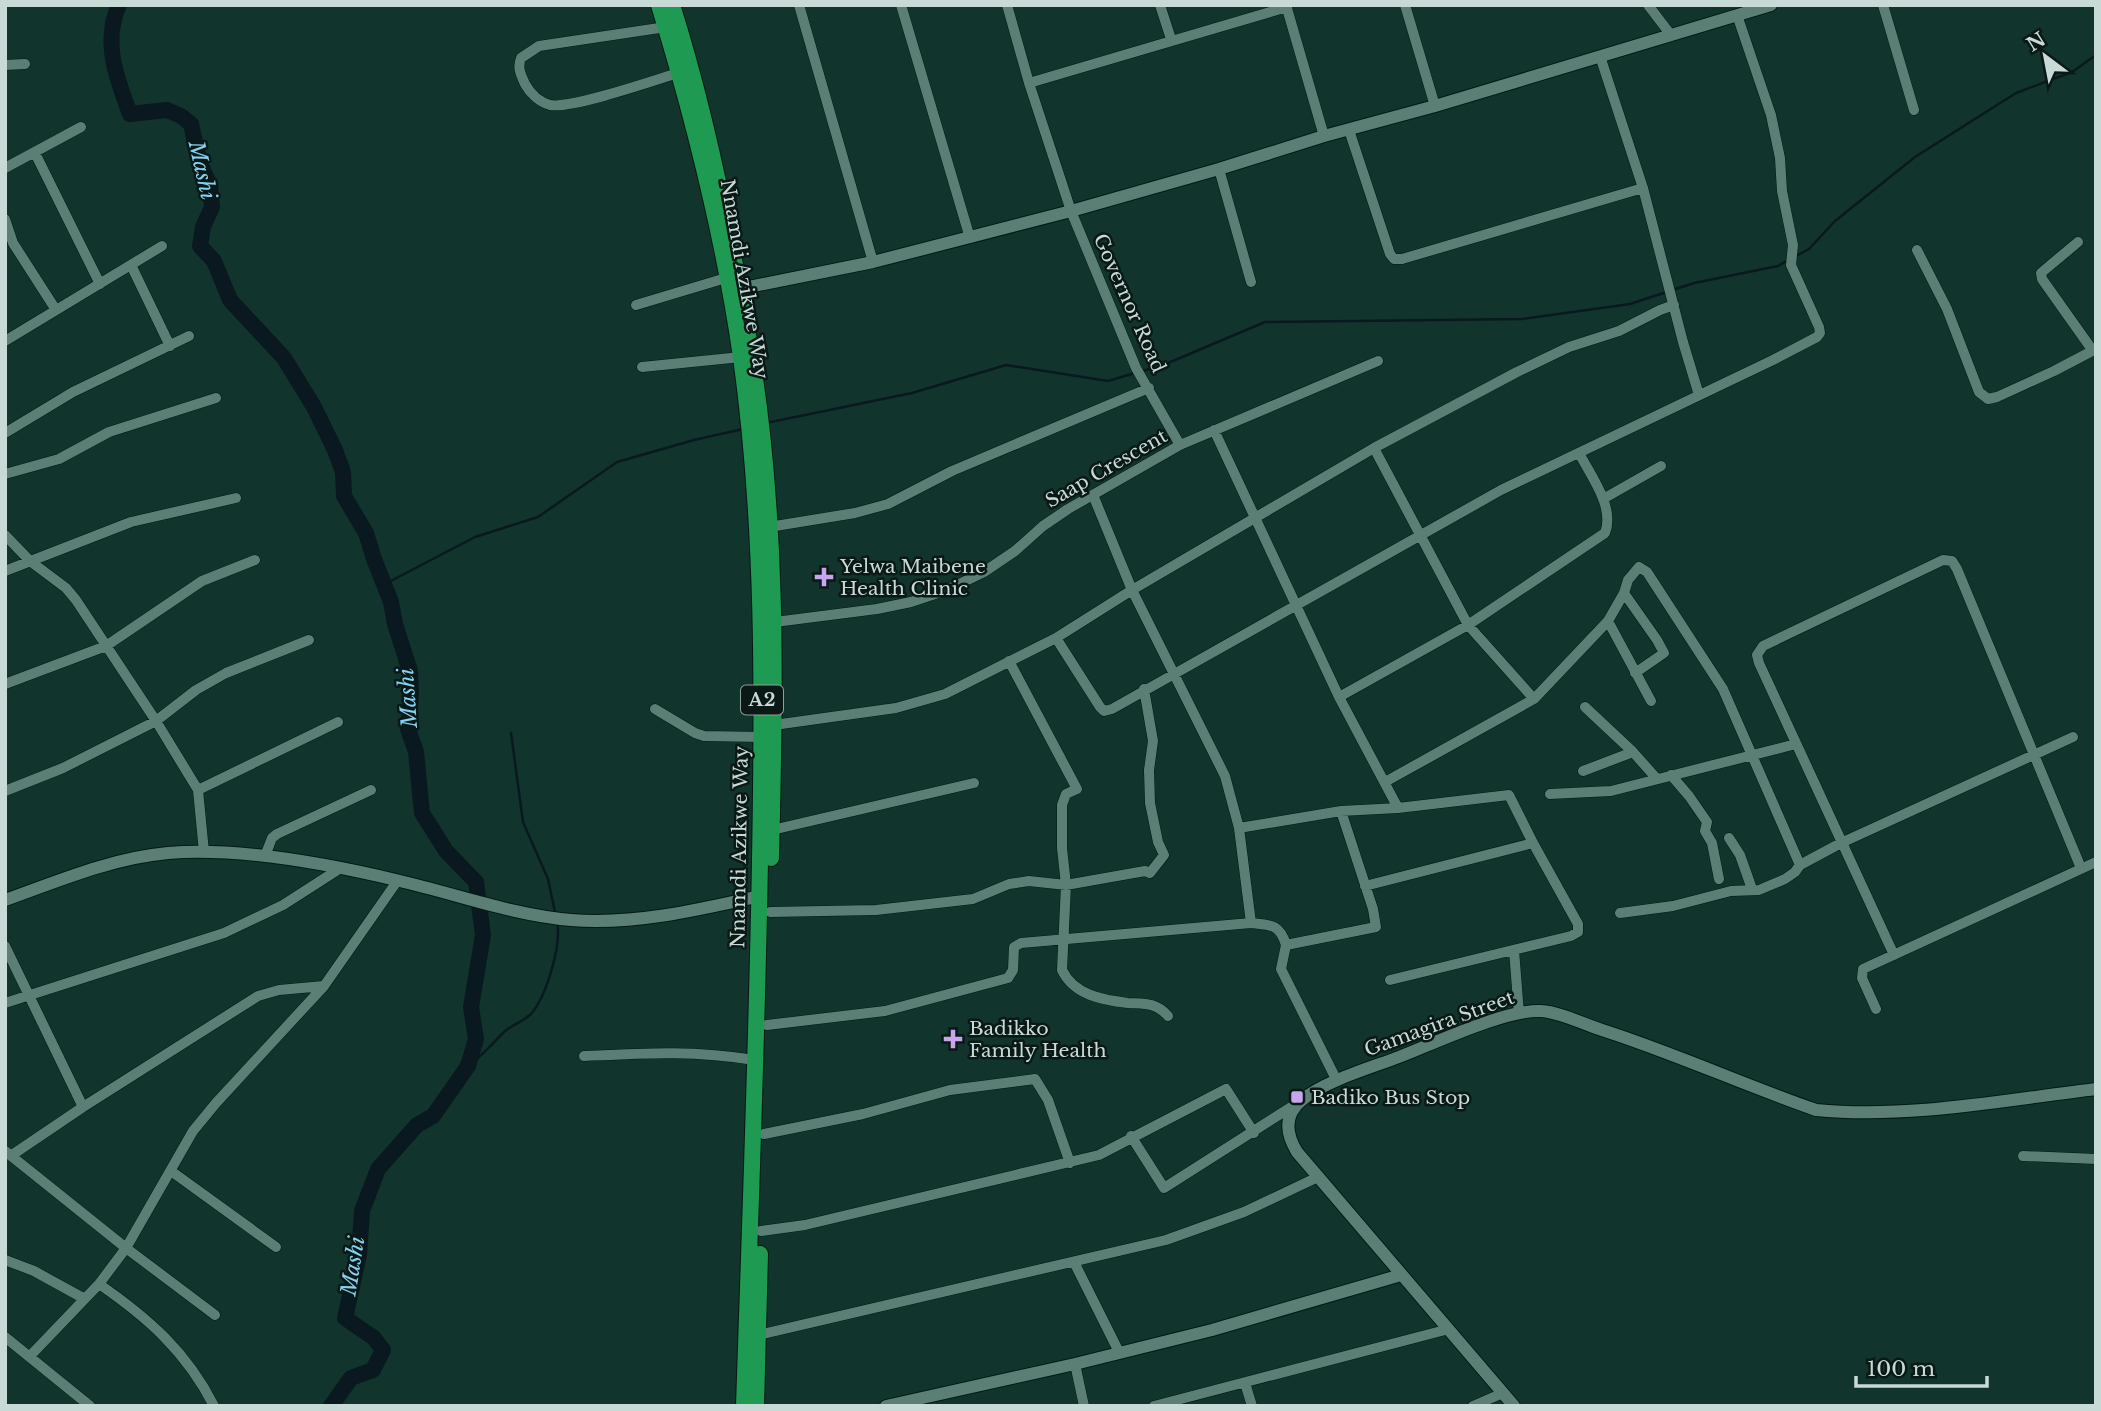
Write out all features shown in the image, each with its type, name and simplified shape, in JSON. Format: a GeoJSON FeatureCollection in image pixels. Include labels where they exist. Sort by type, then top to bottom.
{"type":"FeatureCollection","features":[{"type":"Feature","properties":{"kind":"highway","name":"Nnamdi Azikwe Way"},"geometry":{"type":"LineString","coordinates":[[659,5],[756,390],[764,455],[775,622],[760,896],[744,1406]]}},
{"type":"Feature","properties":{"kind":"highway","name":"Nnamdi Azikwe Way"},"geometry":{"type":"LineString","coordinates":[[672,5],[721,197],[758,541],[772,830],[756,1406]]}},
{"type":"Feature","properties":{"kind":"street"},"geometry":{"type":"LineString","coordinates":[[799,5],[873,262]]}},
{"type":"Feature","properties":{"kind":"street"},"geometry":{"type":"LineString","coordinates":[[901,5],[970,238]]}},
{"type":"Feature","properties":{"kind":"street","name":"Governor Road"},"geometry":{"type":"LineString","coordinates":[[1007,5],[1029,83],[1071,211],[1136,368],[1180,445]]}},
{"type":"Feature","properties":{"kind":"street"},"geometry":{"type":"LineString","coordinates":[[1160,5],[1171,39]]}},
{"type":"Feature","properties":{"kind":"street"},"geometry":{"type":"LineString","coordinates":[[1405,5],[1435,106]]}},
{"type":"Feature","properties":{"kind":"street"},"geometry":{"type":"LineString","coordinates":[[1648,5],[1671,35]]}},
{"type":"Feature","properties":{"kind":"street"},"geometry":{"type":"LineString","coordinates":[[636,305],[873,262],[970,238],[1219,169],[1771,5]]}},
{"type":"Feature","properties":{"kind":"street"},"geometry":{"type":"LineString","coordinates":[[1883,5],[1914,110]]}},
{"type":"Feature","properties":{"kind":"street"},"geometry":{"type":"LineString","coordinates":[[1029,83],[1286,6],[1324,136]]}},
{"type":"Feature","properties":{"kind":"street"},"geometry":{"type":"LineString","coordinates":[[1056,638],[1104,711],[1112,709],[1501,490],[1773,360],[1820,334],[1791,265],[1793,245],[1771,115],[1737,15]]}},
{"type":"Feature","properties":{"kind":"street"},"geometry":{"type":"LineString","coordinates":[[666,27],[538,46],[521,58],[520,73],[527,89],[535,97],[552,105],[621,91],[678,73]]}},
{"type":"Feature","properties":{"kind":"street"},"geometry":{"type":"LineString","coordinates":[[1600,56],[1643,188],[1699,395]]}},
{"type":"Feature","properties":{"kind":"street"},"geometry":{"type":"LineString","coordinates":[[5,65],[25,64]]}},
{"type":"Feature","properties":{"kind":"street"},"geometry":{"type":"LineString","coordinates":[[5,168],[81,127]]}},
{"type":"Feature","properties":{"kind":"street"},"geometry":{"type":"LineString","coordinates":[[1349,130],[1390,254],[1394,259],[1402,259],[1643,188]]}},
{"type":"Feature","properties":{"kind":"street"},"geometry":{"type":"LineString","coordinates":[[35,153],[100,284]]}},
{"type":"Feature","properties":{"kind":"street"},"geometry":{"type":"LineString","coordinates":[[1219,169],[1251,282]]}},
{"type":"Feature","properties":{"kind":"street"},"geometry":{"type":"LineString","coordinates":[[5,219],[13,243],[56,310]]}},
{"type":"Feature","properties":{"kind":"street"},"geometry":{"type":"LineString","coordinates":[[1917,250],[1947,309],[1979,391],[1988,399],[2054,371],[2094,350],[2042,279],[2041,273],[2078,242]]}},
{"type":"Feature","properties":{"kind":"street"},"geometry":{"type":"LineString","coordinates":[[6,339],[162,246]]}},
{"type":"Feature","properties":{"kind":"street"},"geometry":{"type":"LineString","coordinates":[[131,265],[170,346]]}},
{"type":"Feature","properties":{"kind":"street"},"geometry":{"type":"LineString","coordinates":[[655,709],[695,733],[705,736],[768,731],[896,708],[945,694],[1056,638],[1132,590],[1374,448],[1517,372],[1569,347],[1619,331],[1673,303]]}},
{"type":"Feature","properties":{"kind":"street"},"geometry":{"type":"LineString","coordinates":[[5,433],[73,392],[189,337]]}},
{"type":"Feature","properties":{"kind":"street"},"geometry":{"type":"LineString","coordinates":[[642,367],[740,357]]}},
{"type":"Feature","properties":{"kind":"street","name":"Saap Crescent"},"geometry":{"type":"LineString","coordinates":[[775,622],[877,609],[911,602],[947,590],[984,572],[1068,509],[1180,445],[1378,361]]}},
{"type":"Feature","properties":{"kind":"street"},"geometry":{"type":"LineString","coordinates":[[769,527],[855,513],[888,504],[952,471],[1149,388]]}},
{"type":"Feature","properties":{"kind":"street"},"geometry":{"type":"LineString","coordinates":[[5,474],[59,459],[109,432],[216,398]]}},
{"type":"Feature","properties":{"kind":"street"},"geometry":{"type":"LineString","coordinates":[[1214,430],[1339,697],[1398,808]]}},
{"type":"Feature","properties":{"kind":"street"},"geometry":{"type":"LineString","coordinates":[[1374,448],[1468,625],[1534,699]]}},
{"type":"Feature","properties":{"kind":"street"},"geometry":{"type":"LineString","coordinates":[[1339,697],[1468,625],[1605,533],[1608,524],[1603,499],[1579,453]]}},
{"type":"Feature","properties":{"kind":"street"},"geometry":{"type":"LineString","coordinates":[[1603,499],[1661,466]]}},
{"type":"Feature","properties":{"kind":"street"},"geometry":{"type":"LineString","coordinates":[[1093,495],[1132,590],[1225,776],[1239,828],[1251,923]]}},
{"type":"Feature","properties":{"kind":"street"},"geometry":{"type":"LineString","coordinates":[[5,571],[131,522],[236,498]]}},
{"type":"Feature","properties":{"kind":"street"},"geometry":{"type":"LineString","coordinates":[[5,535],[30,561],[66,589],[156,721],[198,790],[204,852]]}},
{"type":"Feature","properties":{"kind":"street"},"geometry":{"type":"LineString","coordinates":[[5,684],[106,646],[202,581],[255,560]]}},
{"type":"Feature","properties":{"kind":"street"},"geometry":{"type":"LineString","coordinates":[[1894,955],[1759,663],[1758,654],[1763,646],[1943,561],[1952,561],[1957,569],[2081,869]]}},
{"type":"Feature","properties":{"kind":"street"},"geometry":{"type":"LineString","coordinates":[[1385,782],[1534,699],[1608,621],[1624,593],[1628,580],[1642,567],[1723,689],[1800,866]]}},
{"type":"Feature","properties":{"kind":"street"},"geometry":{"type":"LineString","coordinates":[[1624,593],[1664,653],[1635,673]]}},
{"type":"Feature","properties":{"kind":"street"},"geometry":{"type":"LineString","coordinates":[[1608,621],[1651,701]]}},
{"type":"Feature","properties":{"kind":"street"},"geometry":{"type":"LineString","coordinates":[[5,791],[63,768],[156,721],[196,691],[226,673],[309,640]]}},
{"type":"Feature","properties":{"kind":"street"},"geometry":{"type":"LineString","coordinates":[[1009,661],[1077,789],[1066,794],[1062,805],[1062,848],[1066,885],[1062,970],[1068,983],[1080,992],[1128,1003],[1147,1002],[1168,1016]]}},
{"type":"Feature","properties":{"kind":"street"},"geometry":{"type":"LineString","coordinates":[[770,912],[876,910],[973,899],[1009,884],[1029,881],[1066,885],[1145,871],[1150,873],[1164,855],[1158,842],[1150,803],[1149,770],[1153,741],[1144,690]]}},
{"type":"Feature","properties":{"kind":"street"},"geometry":{"type":"LineString","coordinates":[[1585,707],[1633,752],[1657,779]]}},
{"type":"Feature","properties":{"kind":"street"},"geometry":{"type":"LineString","coordinates":[[198,790],[338,722]]}},
{"type":"Feature","properties":{"kind":"street"},"geometry":{"type":"LineString","coordinates":[[1620,913],[1673,906],[1731,891],[1759,890],[1785,879],[1800,866],[1841,843],[2073,737]]}},
{"type":"Feature","properties":{"kind":"street"},"geometry":{"type":"LineString","coordinates":[[1550,794],[1611,791],[1796,744]]}},
{"type":"Feature","properties":{"kind":"street"},"geometry":{"type":"LineString","coordinates":[[1583,771],[1633,752]]}},
{"type":"Feature","properties":{"kind":"street"},"geometry":{"type":"LineString","coordinates":[[1671,775],[1707,822],[1705,831],[1712,843],[1720,879]]}},
{"type":"Feature","properties":{"kind":"street"},"geometry":{"type":"LineString","coordinates":[[772,830],[974,783]]}},
{"type":"Feature","properties":{"kind":"street"},"geometry":{"type":"LineString","coordinates":[[265,856],[272,838],[277,834],[371,790]]}},
{"type":"Feature","properties":{"kind":"street"},"geometry":{"type":"LineString","coordinates":[[1239,828],[1341,811],[1398,808],[1509,795],[1579,929],[1575,935],[1390,980]]}},
{"type":"Feature","properties":{"kind":"street"},"geometry":{"type":"LineString","coordinates":[[1286,945],[1376,927],[1341,811]]}},
{"type":"Feature","properties":{"kind":"street"},"geometry":{"type":"LineString","coordinates":[[1729,838],[1740,855],[1752,889]]}},
{"type":"Feature","properties":{"kind":"street"},"geometry":{"type":"LineString","coordinates":[[1365,886],[1533,843]]}},
{"type":"Feature","properties":{"kind":"street"},"geometry":{"type":"LineString","coordinates":[[5,900],[90,869],[167,853],[204,852],[265,856],[339,869],[572,920],[627,919],[677,914],[760,896]]}},
{"type":"Feature","properties":{"kind":"street"},"geometry":{"type":"LineString","coordinates":[[1876,1009],[1861,973],[1867,967],[2095,864]]}},
{"type":"Feature","properties":{"kind":"street"},"geometry":{"type":"LineString","coordinates":[[5,1003],[224,933],[283,905],[339,869]]}},
{"type":"Feature","properties":{"kind":"street"},"geometry":{"type":"LineString","coordinates":[[30,1356],[99,1284],[126,1248],[193,1131],[324,986],[398,880]]}},
{"type":"Feature","properties":{"kind":"street"},"geometry":{"type":"LineString","coordinates":[[767,1025],[885,1011],[1008,978],[1013,970],[1014,947],[1017,944],[1251,923],[1274,927],[1282,932],[1286,945],[1281,969],[1337,1081]]}},
{"type":"Feature","properties":{"kind":"street"},"geometry":{"type":"LineString","coordinates":[[5,946],[83,1107]]}},
{"type":"Feature","properties":{"kind":"street"},"geometry":{"type":"LineString","coordinates":[[1514,950],[1519,1014]]}},
{"type":"Feature","properties":{"kind":"street"},"geometry":{"type":"LineString","coordinates":[[215,1315],[126,1248],[9,1153],[258,996],[279,990],[324,986]]}},
{"type":"Feature","properties":{"kind":"street","name":"Gamagira Street"},"geometry":{"type":"LineString","coordinates":[[1302,1100],[1337,1081],[1486,1023],[1541,1011],[1585,1024],[1816,1110],[1917,1110],[2096,1089]]}},
{"type":"Feature","properties":{"kind":"street"},"geometry":{"type":"LineString","coordinates":[[584,1056],[676,1052],[710,1053],[755,1060]]}},
{"type":"Feature","properties":{"kind":"street"},"geometry":{"type":"LineString","coordinates":[[764,1134],[863,1114],[950,1090],[1035,1079],[1048,1100],[1070,1163]]}},
{"type":"Feature","properties":{"kind":"street"},"geometry":{"type":"LineString","coordinates":[[761,1231],[805,1225],[1070,1163],[1099,1154],[1226,1089],[1254,1133]]}},
{"type":"Feature","properties":{"kind":"street"},"geometry":{"type":"LineString","coordinates":[[1131,1136],[1164,1188],[1302,1100]]}},
{"type":"Feature","properties":{"kind":"street"},"geometry":{"type":"LineString","coordinates":[[1302,1100],[1291,1115],[1287,1133],[1297,1152],[1514,1406]]}},
{"type":"Feature","properties":{"kind":"street"},"geometry":{"type":"LineString","coordinates":[[2023,1156],[2096,1159]]}},
{"type":"Feature","properties":{"kind":"street"},"geometry":{"type":"LineString","coordinates":[[171,1171],[276,1247]]}},
{"type":"Feature","properties":{"kind":"street"},"geometry":{"type":"LineString","coordinates":[[758,1335],[1166,1240],[1244,1212],[1318,1177]]}},
{"type":"Feature","properties":{"kind":"street"},"geometry":{"type":"LineString","coordinates":[[5,1259],[34,1271],[83,1298]]}},
{"type":"Feature","properties":{"kind":"street"},"geometry":{"type":"LineString","coordinates":[[1074,1262],[1119,1352]]}},
{"type":"Feature","properties":{"kind":"street"},"geometry":{"type":"LineString","coordinates":[[886,1406],[1212,1330],[1401,1275]]}},
{"type":"Feature","properties":{"kind":"street"},"geometry":{"type":"LineString","coordinates":[[99,1284],[140,1312],[174,1345],[203,1385],[214,1406]]}},
{"type":"Feature","properties":{"kind":"street"},"geometry":{"type":"LineString","coordinates":[[1154,1406],[1449,1329]]}},
{"type":"Feature","properties":{"kind":"street"},"geometry":{"type":"LineString","coordinates":[[5,1336],[87,1405]]}},
{"type":"Feature","properties":{"kind":"street"},"geometry":{"type":"LineString","coordinates":[[1075,1364],[1084,1406]]}},
{"type":"Feature","properties":{"kind":"street"},"geometry":{"type":"LineString","coordinates":[[1245,1383],[1252,1406]]}},
{"type":"Feature","properties":{"kind":"street"},"geometry":{"type":"LineString","coordinates":[[1473,1406],[1503,1393]]}},
{"type":"Feature","properties":{"kind":"waterway","name":"Mashi"},"geometry":{"type":"LineString","coordinates":[[119,5],[112,33],[113,60],[130,114],[167,110],[191,124],[200,164],[210,185],[212,207],[203,227],[200,246],[214,261],[230,300],[284,358],[314,407],[335,450],[343,472],[344,496],[366,533],[391,602],[410,671],[408,729],[416,752],[422,813],[446,851],[476,882],[483,935],[471,1007],[476,1039],[468,1066],[433,1116],[417,1125],[378,1169],[362,1211],[359,1255],[345,1318],[374,1338],[383,1350],[373,1370],[351,1378],[331,1406]]}},
{"type":"Feature","properties":{"kind":"waterway"},"geometry":{"type":"LineString","coordinates":[[1796,256],[1809,249],[1835,221],[1915,157],[2016,93],[2072,72],[2096,55]]}},
{"type":"Feature","properties":{"kind":"waterway"},"geometry":{"type":"LineString","coordinates":[[1142,371],[1161,366],[1265,322],[1522,319],[1630,304],[1694,283],[1778,266],[1790,259]]}},
{"type":"Feature","properties":{"kind":"waterway"},"geometry":{"type":"LineString","coordinates":[[766,423],[912,393],[1006,365],[1108,381],[1135,373]]}},
{"type":"Feature","properties":{"kind":"waterway"},"geometry":{"type":"LineString","coordinates":[[385,584],[475,537],[538,517],[617,462],[743,429]]}},
{"type":"Feature","properties":{"kind":"waterway"},"geometry":{"type":"LineString","coordinates":[[511,733],[523,822],[548,879],[555,912]]}},
{"type":"Feature","properties":{"kind":"waterway"},"geometry":{"type":"LineString","coordinates":[[468,1066],[507,1030],[528,1017],[537,1006],[555,957],[557,922]]}},
{"type":"Feature","properties":{"kind":"place","name":"Yelwa Maibene Health Clinic"},"geometry":{"type":"Point","coordinates":[824,577]}},
{"type":"Feature","properties":{"kind":"place","name":"Badikko Family Health"},"geometry":{"type":"Point","coordinates":[953,1039]}},
{"type":"Feature","properties":{"kind":"place","name":"Badiko Bus Stop"},"geometry":{"type":"Point","coordinates":[1297,1097]}}]}
